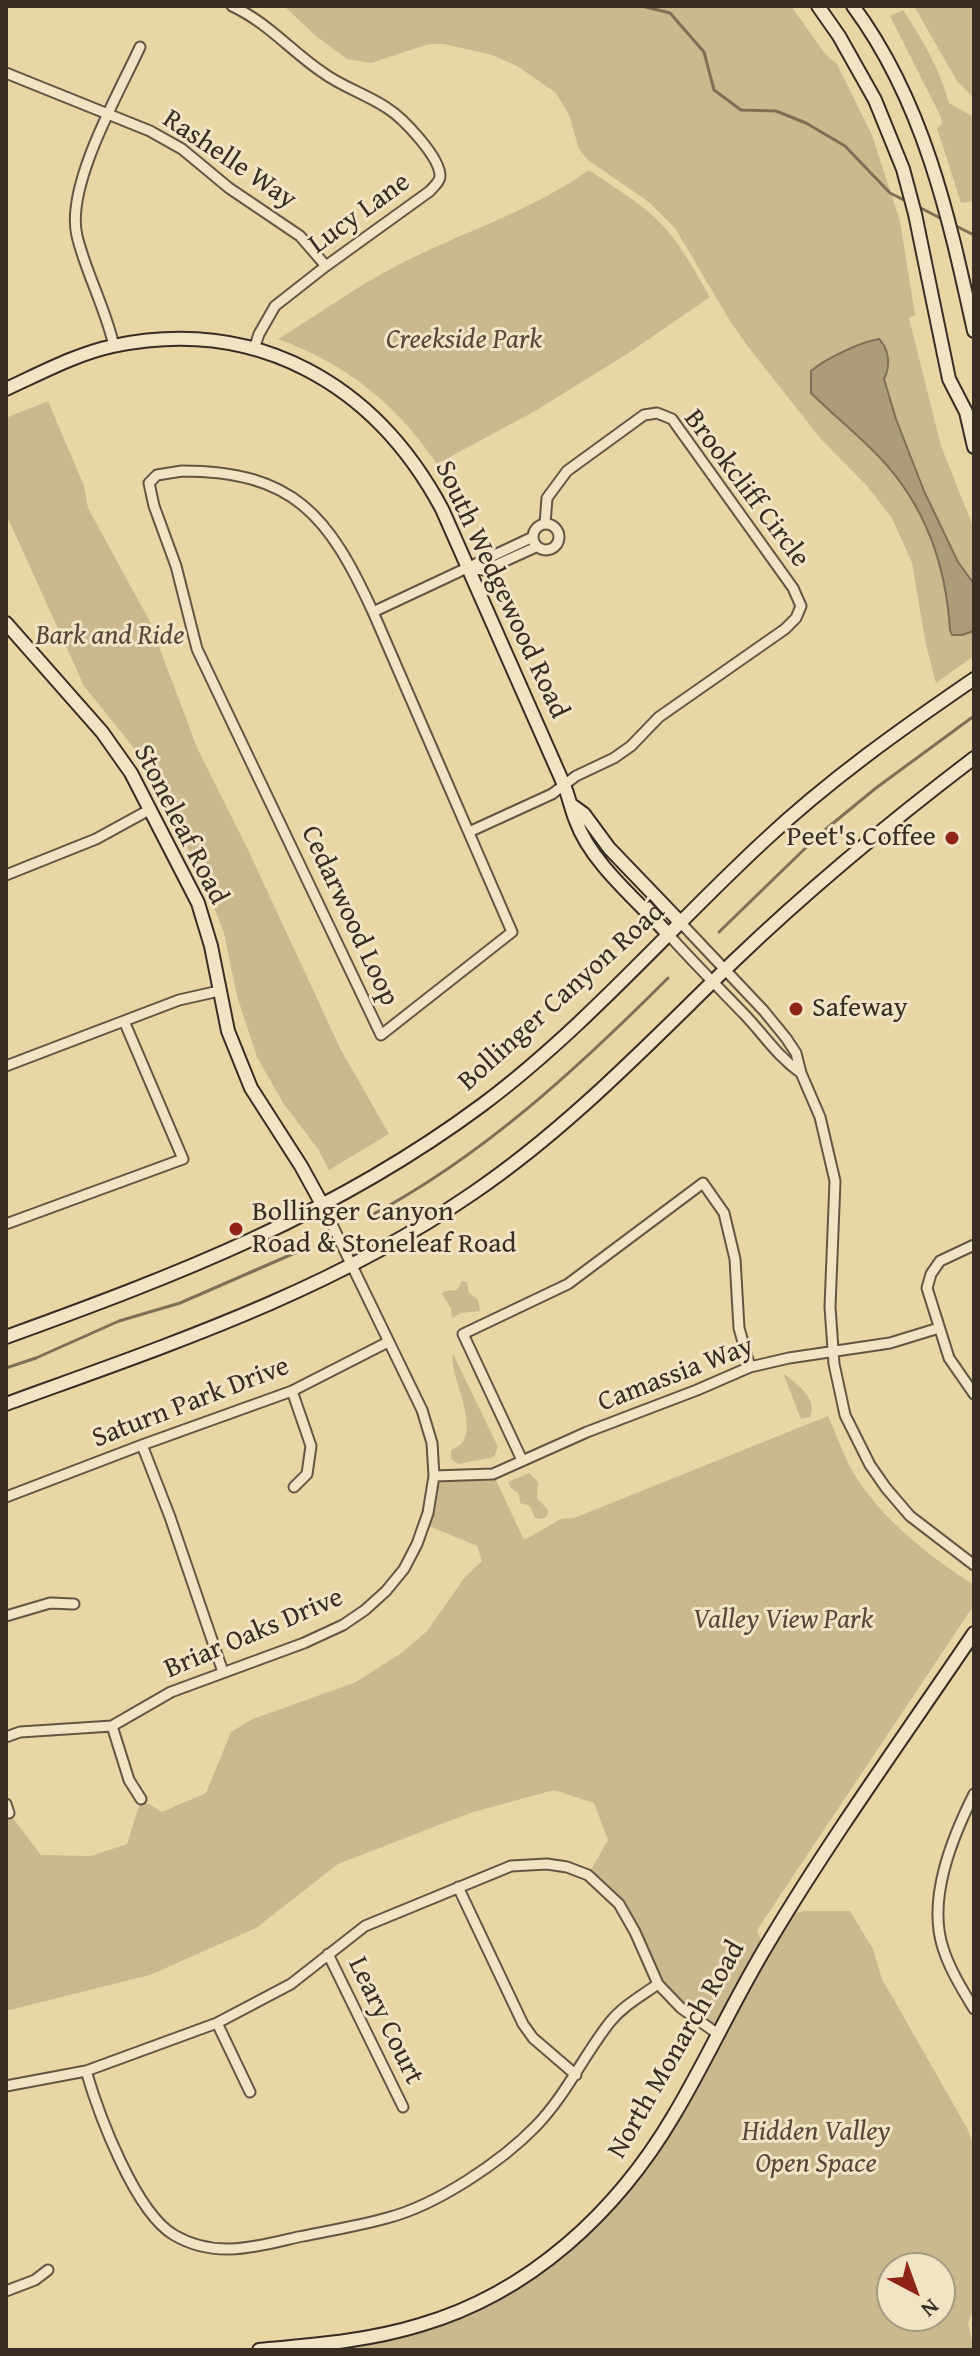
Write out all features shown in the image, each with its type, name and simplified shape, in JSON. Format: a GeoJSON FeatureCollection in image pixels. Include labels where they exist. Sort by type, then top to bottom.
{"type":"FeatureCollection","features":[{"type":"Feature","properties":{"kind":"main road"},"geometry":{"type":"LineString","coordinates":[[818,6],[839,36],[875,100],[903,169],[949,379],[966,412],[974,447]]}},
{"type":"Feature","properties":{"kind":"main road"},"geometry":{"type":"LineString","coordinates":[[853,6],[881,50],[913,111],[941,191],[974,331]]}},
{"type":"Feature","properties":{"kind":"main road","name":"South Wedgewood Road"},"geometry":{"type":"LineString","coordinates":[[6,389],[74,358],[114,346],[200,340],[254,349],[309,370],[354,398],[382,424],[425,476],[564,785],[575,820],[594,853],[619,884],[668,934]]}},
{"type":"Feature","properties":{"kind":"main road","name":"Stoneleaf Road"},"geometry":{"type":"LineString","coordinates":[[6,623],[102,732],[131,773],[198,903],[211,946],[228,1031],[251,1088],[323,1206]]}},
{"type":"Feature","properties":{"kind":"main road","name":"Bollinger Canyon Road"},"geometry":{"type":"LineString","coordinates":[[6,1337],[199,1265],[323,1206],[436,1139],[484,1103],[576,1024],[801,806],[854,764],[974,679]]}},
{"type":"Feature","properties":{"kind":"main road"},"geometry":{"type":"LineString","coordinates":[[6,1404],[213,1329],[302,1291],[351,1267],[462,1201],[523,1157],[625,1069],[826,875],[974,758]]}},
{"type":"Feature","properties":{"kind":"main road","name":"South Wedgewood Road"},"geometry":{"type":"LineString","coordinates":[[573,806],[584,814],[609,848],[680,922]]}},
{"type":"Feature","properties":{"kind":"main road","name":"North Monarch Road"},"geometry":{"type":"LineString","coordinates":[[259,2350],[366,2338],[422,2325],[498,2293],[569,2244],[619,2194],[675,2114],[769,1940],[974,1633]]}},
{"type":"Feature","properties":{"kind":"street","name":"Lucy Lane"},"geometry":{"type":"LineString","coordinates":[[232,6],[270,29],[337,83],[388,108],[419,138],[439,169],[439,180],[430,191],[275,306],[254,349]]}},
{"type":"Feature","properties":{"kind":"street"},"geometry":{"type":"LineString","coordinates":[[114,346],[104,308],[76,232],[79,186],[140,47]]}},
{"type":"Feature","properties":{"kind":"street","name":"Rashelle Way"},"geometry":{"type":"LineString","coordinates":[[6,73],[150,131],[182,149],[229,188],[300,236],[326,266]]}},
{"type":"Feature","properties":{"kind":"street","name":"Brookcliff Circle"},"geometry":{"type":"LineString","coordinates":[[545,524],[547,498],[567,471],[644,415],[657,413],[672,419],[793,588],[801,606],[796,618],[785,629],[659,717],[631,746],[564,785]]}},
{"type":"Feature","properties":{"kind":"street","name":"Cedarwood Loop"},"geometry":{"type":"LineString","coordinates":[[212,471],[251,477],[282,491],[309,509],[332,534],[373,612],[512,932],[381,1035],[197,649],[176,566],[149,483],[157,475],[165,473],[212,471]]}},
{"type":"Feature","properties":{"kind":"street"},"geometry":{"type":"LineString","coordinates":[[373,612],[469,569],[485,570],[535,542],[538,527],[545,524],[556,529],[559,541],[550,550],[543,550],[535,542]]}},
{"type":"Feature","properties":{"kind":"street"},"geometry":{"type":"LineString","coordinates":[[469,832],[552,794],[564,785]]}},
{"type":"Feature","properties":{"kind":"street"},"geometry":{"type":"LineString","coordinates":[[6,875],[96,839],[149,810]]}},
{"type":"Feature","properties":{"kind":"street"},"geometry":{"type":"LineString","coordinates":[[680,922],[786,1038],[796,1053],[820,1117],[835,1181],[830,1307],[833,1353],[845,1415],[870,1465],[910,1516],[974,1565]]}},
{"type":"Feature","properties":{"kind":"street"},"geometry":{"type":"LineString","coordinates":[[668,934],[711,983],[746,1016],[783,1061],[801,1073]]}},
{"type":"Feature","properties":{"kind":"street"},"geometry":{"type":"LineString","coordinates":[[6,1066],[179,1000],[219,991]]}},
{"type":"Feature","properties":{"kind":"street"},"geometry":{"type":"LineString","coordinates":[[6,1224],[183,1159],[124,1021]]}},
{"type":"Feature","properties":{"kind":"street"},"geometry":{"type":"LineString","coordinates":[[522,1460],[463,1334],[568,1284],[703,1183],[724,1213],[735,1259],[739,1328],[750,1367]]}},
{"type":"Feature","properties":{"kind":"street","name":"Briar Oaks Drive"},"geometry":{"type":"LineString","coordinates":[[6,1737],[20,1732],[112,1726],[171,1692],[304,1643],[343,1625],[386,1591],[404,1569],[428,1513],[434,1476],[432,1443],[422,1410],[323,1206]]}},
{"type":"Feature","properties":{"kind":"street"},"geometry":{"type":"LineString","coordinates":[[974,1245],[940,1261],[931,1274],[927,1288],[949,1358],[974,1394]]}},
{"type":"Feature","properties":{"kind":"street","name":"Camassia Way"},"geometry":{"type":"LineString","coordinates":[[434,1476],[493,1474],[750,1367],[890,1343],[939,1328]]}},
{"type":"Feature","properties":{"kind":"street","name":"Saturn Park Drive"},"geometry":{"type":"LineString","coordinates":[[6,1497],[292,1391],[388,1342]]}},
{"type":"Feature","properties":{"kind":"street"},"geometry":{"type":"LineString","coordinates":[[292,1391],[311,1446],[307,1474],[294,1487]]}},
{"type":"Feature","properties":{"kind":"street"},"geometry":{"type":"LineString","coordinates":[[142,1445],[223,1672]]}},
{"type":"Feature","properties":{"kind":"street"},"geometry":{"type":"LineString","coordinates":[[6,1616],[50,1603],[74,1604]]}},
{"type":"Feature","properties":{"kind":"street"},"geometry":{"type":"LineString","coordinates":[[112,1726],[129,1780],[141,1799]]}},
{"type":"Feature","properties":{"kind":"street"},"geometry":{"type":"LineString","coordinates":[[974,1794],[962,1819],[941,1884],[938,1913],[942,1945],[955,1978],[974,2009]]}},
{"type":"Feature","properties":{"kind":"street"},"geometry":{"type":"LineString","coordinates":[[6,2086],[86,2071],[217,2023],[291,1984],[365,1926],[511,1866],[547,1864],[588,1875],[619,1904],[658,1984],[681,2008],[718,2034]]}},
{"type":"Feature","properties":{"kind":"street"},"geometry":{"type":"LineString","coordinates":[[458,1887],[523,2024],[533,2038],[576,2075]]}},
{"type":"Feature","properties":{"kind":"street","name":"Leary Court"},"geometry":{"type":"LineString","coordinates":[[328,1954],[403,2107]]}},
{"type":"Feature","properties":{"kind":"street"},"geometry":{"type":"LineString","coordinates":[[86,2071],[122,2166],[144,2203],[172,2234],[202,2247],[236,2251],[390,2218],[449,2191],[495,2163],[537,2125],[576,2075],[611,2020],[658,1984]]}},
{"type":"Feature","properties":{"kind":"street"},"geometry":{"type":"LineString","coordinates":[[217,2023],[250,2092]]}},
{"type":"Feature","properties":{"kind":"street"},"geometry":{"type":"LineString","coordinates":[[6,2291],[35,2280],[48,2270]]}},
{"type":"Feature","properties":{"kind":"green space"},"geometry":{"type":"Polygon","coordinates":[[[284,6],[791,6],[826,55],[837,64],[872,135],[900,221],[915,315],[909,318],[941,446],[974,529],[974,656],[936,683],[912,563],[892,518],[867,486],[821,439],[749,348],[675,228],[649,202],[588,160],[579,149],[569,115],[556,93],[517,66],[492,55],[444,44],[429,44],[371,63],[347,59],[284,6]]]}},
{"type":"Feature","properties":{"kind":"green space"},"geometry":{"type":"Polygon","coordinates":[[[914,6],[974,6],[974,98],[957,81],[914,6]]]}},
{"type":"Feature","properties":{"kind":"green space"},"geometry":{"type":"Polygon","coordinates":[[[903,10],[930,55],[949,103],[974,117],[974,201],[961,203],[937,128],[942,124],[941,117],[890,16],[903,10]]]}},
{"type":"Feature","properties":{"kind":"green space","name":"Creekside Park"},"geometry":{"type":"Polygon","coordinates":[[[589,170],[657,219],[683,252],[710,297],[627,354],[535,411],[437,464],[405,423],[368,388],[326,361],[278,339],[383,273],[520,210],[589,170]]]}},
{"type":"Feature","properties":{"kind":"green space","name":"Bark and Ride"},"geometry":{"type":"Polygon","coordinates":[[[48,401],[84,486],[88,508],[149,620],[198,750],[340,1048],[389,1134],[329,1170],[318,1149],[283,1103],[257,1057],[237,996],[224,933],[200,872],[138,753],[84,686],[6,514],[6,418],[48,401]]]}},
{"type":"Feature","properties":{"kind":"green space"},"geometry":{"type":"Polygon","coordinates":[[[462,1281],[467,1282],[469,1293],[478,1300],[480,1311],[461,1313],[452,1318],[451,1308],[442,1294],[457,1290],[462,1281]]]}},
{"type":"Feature","properties":{"kind":"green space"},"geometry":{"type":"Polygon","coordinates":[[[453,1354],[498,1447],[494,1457],[458,1464],[451,1459],[451,1450],[462,1444],[467,1421],[453,1354]]]}},
{"type":"Feature","properties":{"kind":"green space"},"geometry":{"type":"Polygon","coordinates":[[[783,1373],[809,1397],[810,1417],[801,1419],[783,1373]]]}},
{"type":"Feature","properties":{"kind":"green space","name":"Hidden Valley Open Space"},"geometry":{"type":"Polygon","coordinates":[[[828,1416],[853,1472],[877,1505],[923,1549],[974,1585],[974,1605],[757,1930],[764,1947],[785,1915],[806,1911],[850,1911],[873,1949],[882,1979],[967,2128],[974,2146],[974,2306],[968,2323],[974,2350],[349,2350],[344,2341],[422,2325],[525,2277],[619,2194],[717,2035],[658,1984],[619,1904],[588,1875],[608,1840],[594,1803],[554,1790],[470,1813],[338,1864],[256,1928],[150,1975],[6,2011],[6,1816],[9,1813],[41,1855],[91,1856],[127,1844],[141,1799],[162,1812],[206,1793],[231,1732],[253,1719],[356,1682],[403,1652],[427,1631],[465,1577],[482,1561],[477,1546],[424,1524],[434,1476],[493,1474],[524,1540],[561,1519],[574,1518],[828,1416]]]}},
{"type":"Feature","properties":{"kind":"green space"},"geometry":{"type":"Polygon","coordinates":[[[529,1473],[538,1482],[537,1498],[548,1510],[547,1516],[542,1519],[535,1518],[530,1506],[520,1503],[519,1494],[508,1482],[529,1473]]]}},
{"type":"Feature","properties":{"kind":"shaded area"},"geometry":{"type":"Polygon","coordinates":[[[879,339],[887,353],[888,369],[884,379],[896,419],[924,491],[958,562],[974,584],[974,631],[962,635],[952,635],[950,630],[939,561],[911,499],[883,461],[811,393],[811,371],[843,352],[879,339]]]}},
{"type":"Feature","properties":{"kind":"waterway"},"geometry":{"type":"LineString","coordinates":[[642,6],[670,13],[704,52],[714,90],[741,110],[776,111],[806,123],[845,146],[890,193],[906,201]]}},
{"type":"Feature","properties":{"kind":"waterway"},"geometry":{"type":"LineString","coordinates":[[917,206],[942,219]]}},
{"type":"Feature","properties":{"kind":"waterway"},"geometry":{"type":"LineString","coordinates":[[952,224],[974,235]]}},
{"type":"Feature","properties":{"kind":"waterway"},"geometry":{"type":"LineString","coordinates":[[719,932],[821,833],[974,716]]}},
{"type":"Feature","properties":{"kind":"waterway"},"geometry":{"type":"LineString","coordinates":[[368,1217],[450,1167],[527,1109],[668,978]]}},
{"type":"Feature","properties":{"kind":"waterway"},"geometry":{"type":"LineString","coordinates":[[6,1368],[119,1321],[180,1303],[304,1249]]}},
{"type":"Feature","properties":{"kind":"place","name":"Peet's Coffee"},"geometry":{"type":"Point","coordinates":[952,838]}},
{"type":"Feature","properties":{"kind":"place","name":"Safeway"},"geometry":{"type":"Point","coordinates":[796,1009]}},
{"type":"Feature","properties":{"kind":"place","name":"Bollinger Canyon Road & Stoneleaf Road"},"geometry":{"type":"Point","coordinates":[236,1229]}},
{"type":"Feature","properties":{"kind":"park label","name":"Valley View Park"},"geometry":{"type":"Point","coordinates":[783,1621]}}]}
